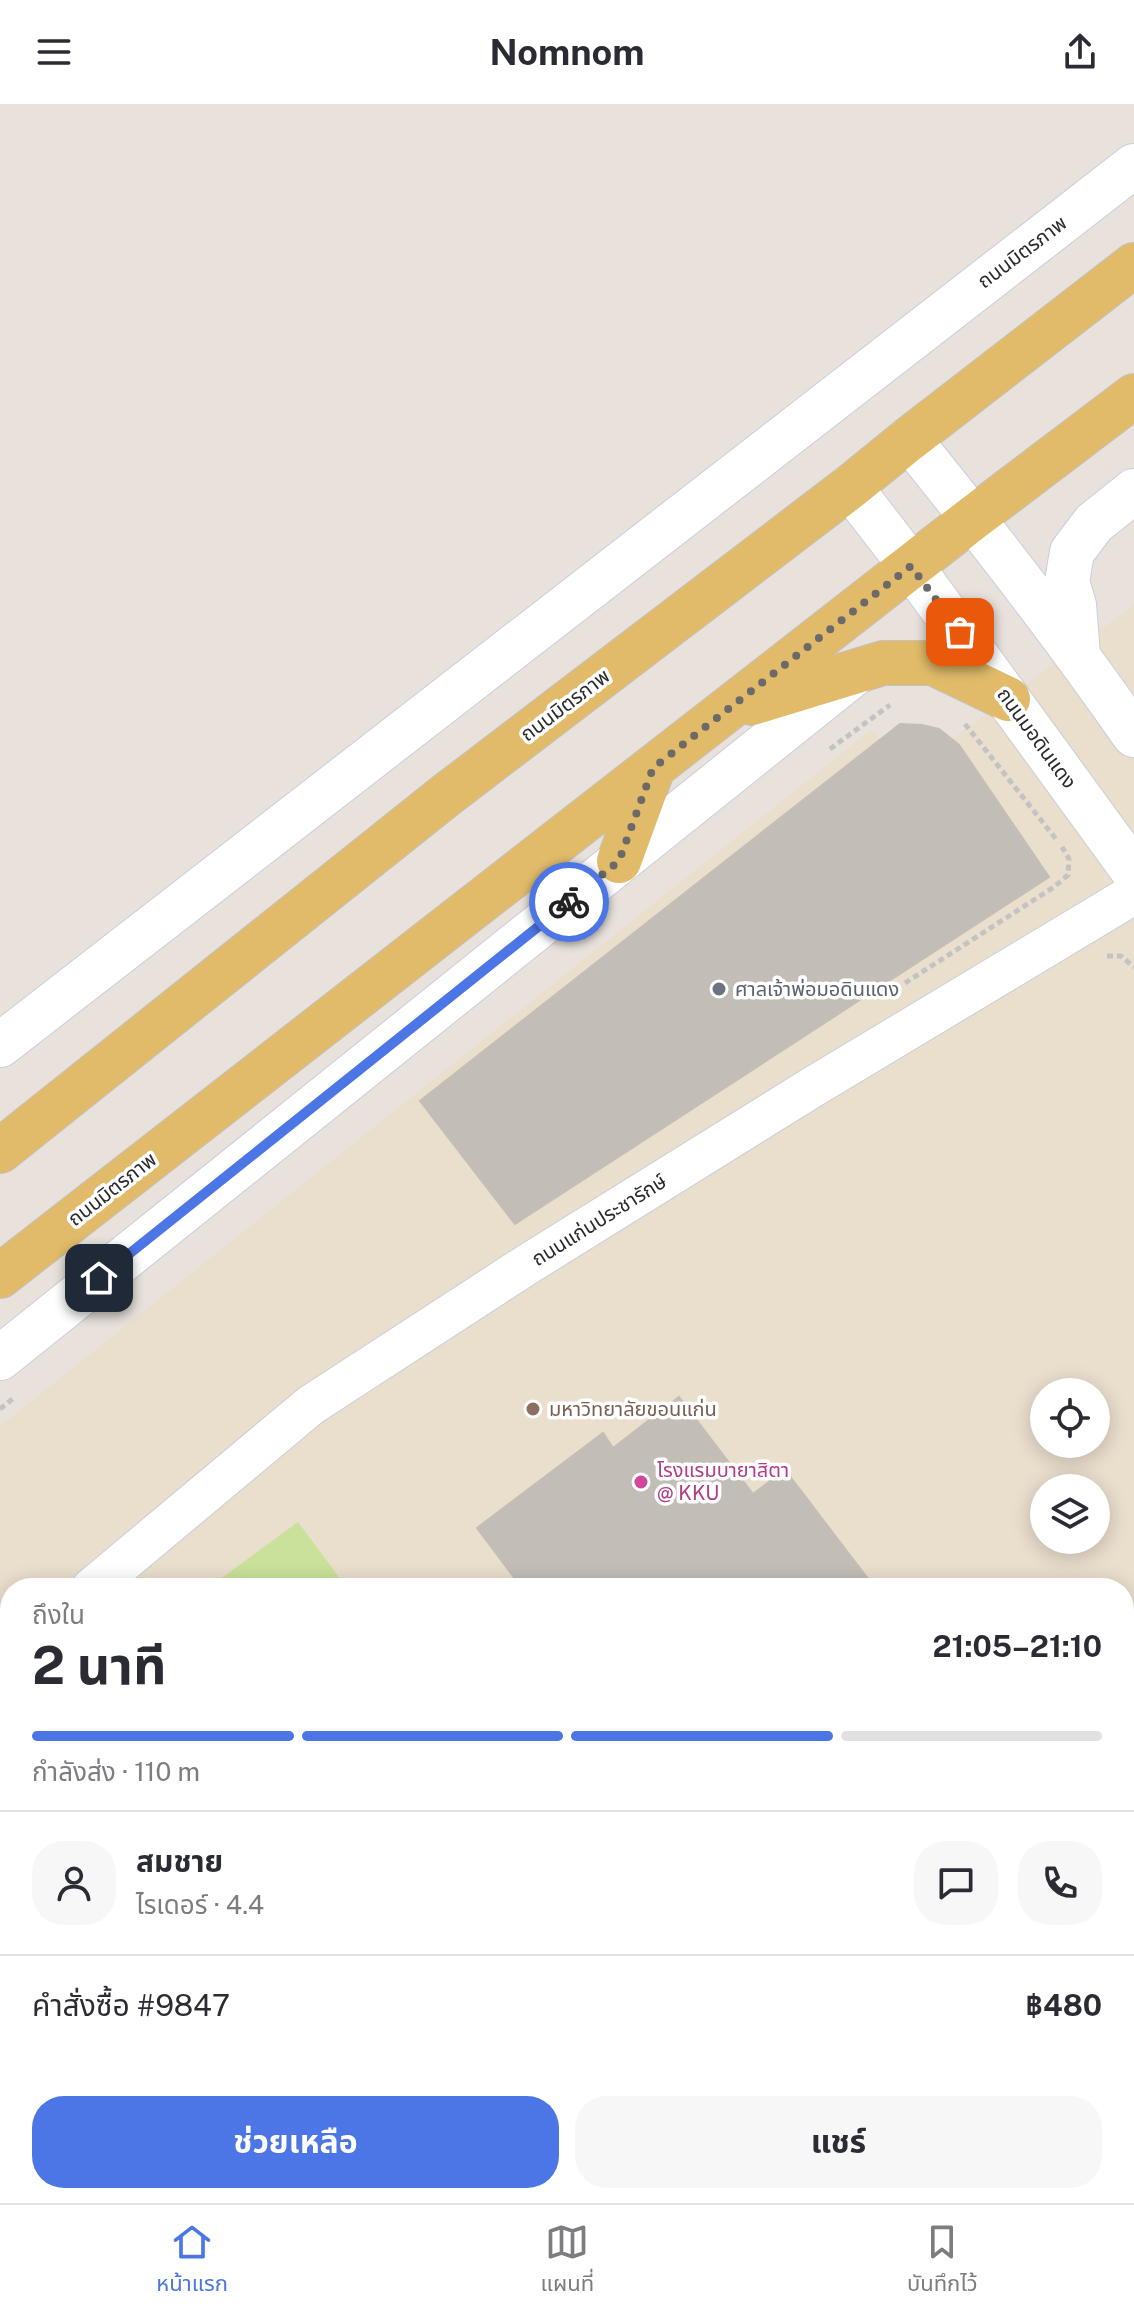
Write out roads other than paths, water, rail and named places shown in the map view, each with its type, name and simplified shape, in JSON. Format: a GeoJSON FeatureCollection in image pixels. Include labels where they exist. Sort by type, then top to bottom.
{"type":"FeatureCollection","features":[{"type":"Feature","properties":{"kind":"main road","name":"ถนนมิตรภาพ"},"geometry":{"type":"LineString","coordinates":[[0,1045],[1134,166]]}},
{"type":"Feature","properties":{"kind":"main road","name":"ถนนมิตรภาพ"},"geometry":{"type":"LineString","coordinates":[[0,1151],[445,796],[850,487],[1134,265]]}},
{"type":"Feature","properties":{"kind":"main road","name":"ถนนมิตรภาพ"},"geometry":{"type":"LineString","coordinates":[[0,1276],[911,566],[1134,396]]}},
{"type":"Feature","properties":{"kind":"main road"},"geometry":{"type":"LineString","coordinates":[[909,439],[1078,655],[1134,735]]}},
{"type":"Feature","properties":{"kind":"main road","name":"ถนนมอดินแดง"},"geometry":{"type":"LineString","coordinates":[[850,487],[1134,872]]}},
{"type":"Feature","properties":{"kind":"main road"},"geometry":{"type":"LineString","coordinates":[[1078,655],[1074,605],[1067,582],[1072,552],[1094,523],[1134,491]]}},
{"type":"Feature","properties":{"kind":"main road"},"geometry":{"type":"LineString","coordinates":[[727,711],[883,663],[933,663],[1008,699]]}},
{"type":"Feature","properties":{"kind":"main road"},"geometry":{"type":"LineString","coordinates":[[12,1374],[619,861],[856,672]]}},
{"type":"Feature","properties":{"kind":"main road"},"geometry":{"type":"LineString","coordinates":[[619,861],[653,768]]}},
{"type":"Feature","properties":{"kind":"street","name":"ถนนแก่นประชารักษ์"},"geometry":{"type":"LineString","coordinates":[[104,1578],[323,1397],[528,1264],[811,1088],[1134,894]]}},
{"type":"Feature","properties":{"kind":"place","name":"ศาลเจ้าพ่อมอดินแดง"},"geometry":{"type":"Point","coordinates":[719,989]}},
{"type":"Feature","properties":{"kind":"place","name":"มหาวิทยาลัยขอนแก่น"},"geometry":{"type":"Point","coordinates":[533,1409]}},
{"type":"Feature","properties":{"kind":"place","name":"โรงแรมบายาสิตา @ KKU"},"geometry":{"type":"Point","coordinates":[641,1482]}}]}
